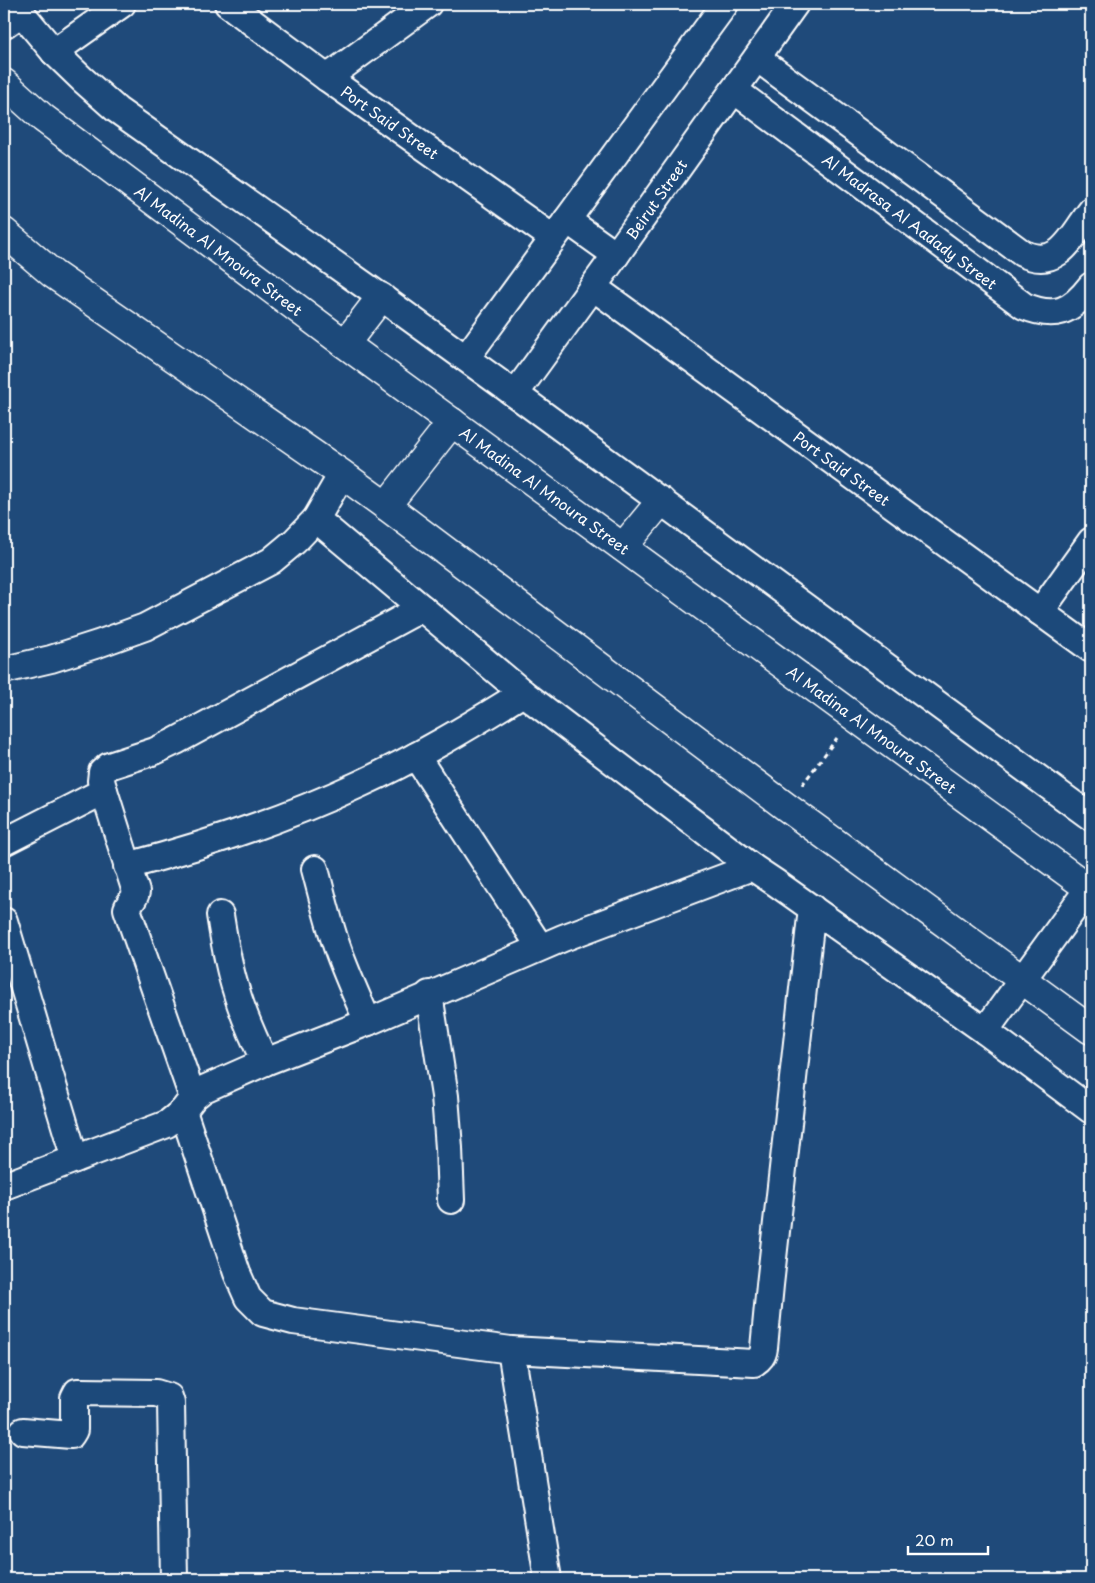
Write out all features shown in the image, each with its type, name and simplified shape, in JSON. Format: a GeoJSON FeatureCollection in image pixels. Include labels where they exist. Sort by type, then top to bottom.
{"type":"FeatureCollection","features":[{"type":"Feature","properties":{"kind":"main road","name":"Al Madina Al Mnoura Street"},"geometry":{"type":"LineString","coordinates":[[4,83],[43,118],[345,344],[1091,888]]}},
{"type":"Feature","properties":{"kind":"main road"},"geometry":{"type":"LineString","coordinates":[[4,232],[53,274],[386,506],[785,806],[1091,1030]]}},
{"type":"Feature","properties":{"kind":"main road"},"geometry":{"type":"LineString","coordinates":[[345,344],[381,297]]}},
{"type":"Feature","properties":{"kind":"main road"},"geometry":{"type":"LineString","coordinates":[[386,506],[452,422]]}},
{"type":"Feature","properties":{"kind":"main road"},"geometry":{"type":"LineString","coordinates":[[622,547],[661,501]]}},
{"type":"Feature","properties":{"kind":"street"},"geometry":{"type":"LineString","coordinates":[[54,52],[122,4]]}},
{"type":"Feature","properties":{"kind":"street","name":"Port Said Street"},"geometry":{"type":"LineString","coordinates":[[228,4],[327,78],[560,229],[616,255]]}},
{"type":"Feature","properties":{"kind":"street"},"geometry":{"type":"LineString","coordinates":[[327,78],[428,4]]}},
{"type":"Feature","properties":{"kind":"street"},"geometry":{"type":"LineString","coordinates":[[466,358],[725,4]]}},
{"type":"Feature","properties":{"kind":"street","name":"Beirut Street"},"geometry":{"type":"LineString","coordinates":[[515,394],[757,58],[786,7]]}},
{"type":"Feature","properties":{"kind":"street"},"geometry":{"type":"LineString","coordinates":[[13,13],[117,110],[381,297],[661,501],[1087,804]]}},
{"type":"Feature","properties":{"kind":"street"},"geometry":{"type":"LineString","coordinates":[[757,58],[1031,258],[1042,259],[1052,257],[1062,250],[1091,210]]}},
{"type":"Feature","properties":{"kind":"street","name":"Al Madrasa Al Aadady Street"},"geometry":{"type":"LineString","coordinates":[[734,90],[1024,306],[1038,312],[1054,313],[1068,308],[1081,299],[1091,286]]}},
{"type":"Feature","properties":{"kind":"street","name":"Port Said Street"},"geometry":{"type":"LineString","coordinates":[[593,287],[1091,649]]}},
{"type":"Feature","properties":{"kind":"street"},"geometry":{"type":"LineString","coordinates":[[4,670],[51,659],[145,627],[271,561],[295,541],[316,519],[342,474]]}},
{"type":"Feature","properties":{"kind":"street"},"geometry":{"type":"LineString","coordinates":[[316,519],[523,694],[752,867],[985,1031],[1091,1110]]}},
{"type":"Feature","properties":{"kind":"street"},"geometry":{"type":"LineString","coordinates":[[1040,612],[1091,541]]}},
{"type":"Feature","properties":{"kind":"street"},"geometry":{"type":"LineString","coordinates":[[422,608],[176,741],[155,751],[105,768],[101,776],[136,892],[135,898],[127,909],[188,1104],[237,1273],[248,1298],[263,1314],[293,1321],[511,1350],[746,1363],[754,1363],[759,1360],[763,1355],[812,908]]}},
{"type":"Feature","properties":{"kind":"street"},"geometry":{"type":"LineString","coordinates":[[127,866],[187,850],[246,831],[304,809],[352,788],[416,756],[523,694]]}},
{"type":"Feature","properties":{"kind":"street"},"geometry":{"type":"LineString","coordinates":[[416,756],[540,947]]}},
{"type":"Feature","properties":{"kind":"street"},"geometry":{"type":"LineString","coordinates":[[4,842],[104,790]]}},
{"type":"Feature","properties":{"kind":"street"},"geometry":{"type":"LineString","coordinates":[[4,1186],[167,1124],[204,1089],[265,1062],[368,1022],[540,947],[752,867]]}},
{"type":"Feature","properties":{"kind":"street"},"geometry":{"type":"LineString","coordinates":[[315,869],[337,947],[351,985],[368,1022]]}},
{"type":"Feature","properties":{"kind":"street"},"geometry":{"type":"LineString","coordinates":[[985,1031],[1091,888]]}},
{"type":"Feature","properties":{"kind":"street"},"geometry":{"type":"LineString","coordinates":[[220,914],[226,953],[236,990],[249,1027],[265,1062]]}},
{"type":"Feature","properties":{"kind":"street"},"geometry":{"type":"LineString","coordinates":[[4,921],[76,1159]]}},
{"type":"Feature","properties":{"kind":"street"},"geometry":{"type":"LineString","coordinates":[[429,994],[445,1096],[451,1200]]}},
{"type":"Feature","properties":{"kind":"street"},"geometry":{"type":"LineString","coordinates":[[511,1350],[548,1579]]}},
{"type":"Feature","properties":{"kind":"street"},"geometry":{"type":"LineString","coordinates":[[23,1431],[71,1435],[74,1430],[74,1398],[77,1392],[156,1393],[168,1396],[171,1400],[174,1579]]}},
{"type":"Feature","properties":{"kind":"path"},"geometry":{"type":"LineString","coordinates":[[785,806],[854,716]]}}]}
